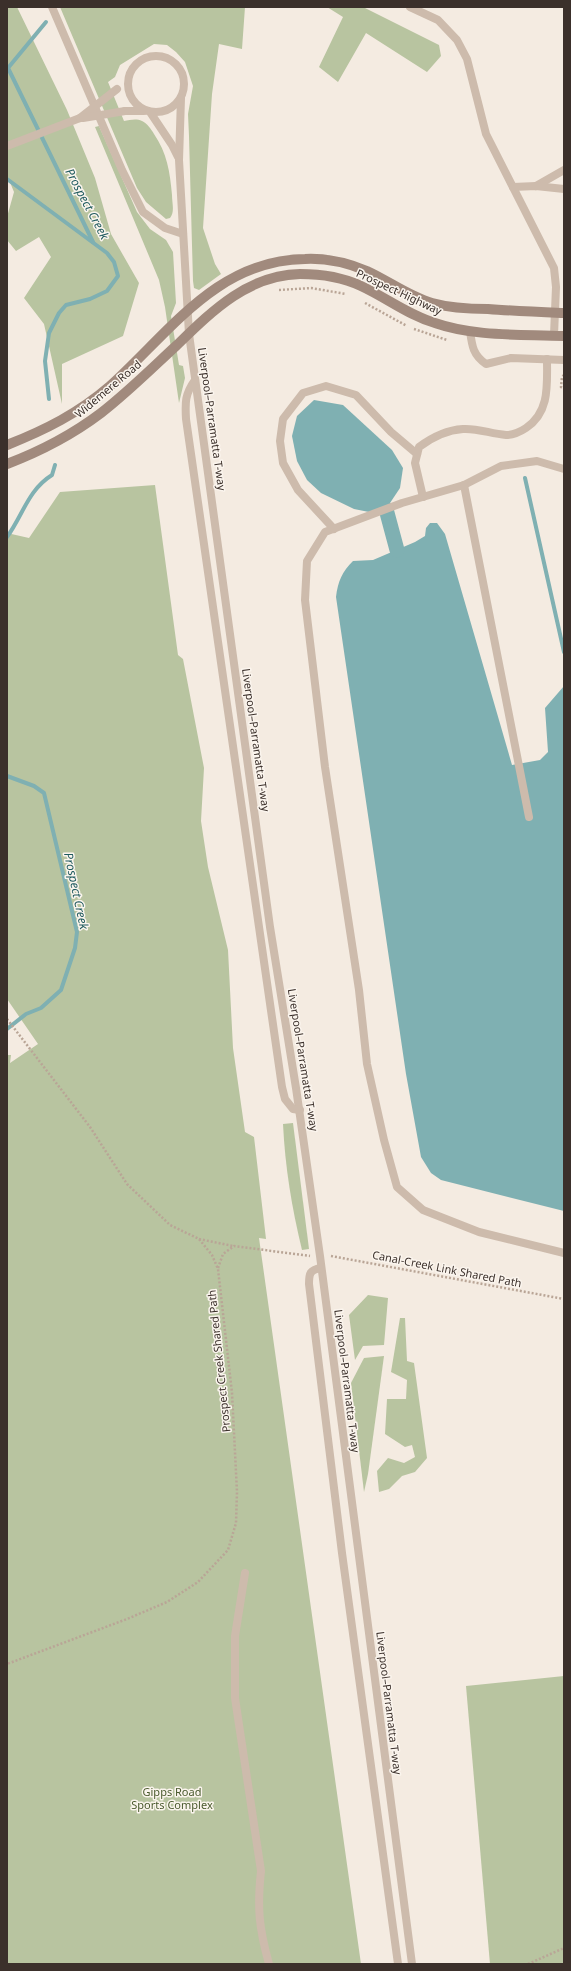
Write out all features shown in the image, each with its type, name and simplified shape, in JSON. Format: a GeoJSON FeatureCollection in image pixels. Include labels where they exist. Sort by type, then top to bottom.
{"type":"FeatureCollection","features":[{"type":"Feature","properties":{"kind":"main road","name":"Prospect Highway"},"geometry":{"type":"LineString","coordinates":[[173,325],[207,294],[238,274],[278,261],[306,259],[334,261],[358,268],[413,296],[440,305],[464,308],[560,313]]}},
{"type":"Feature","properties":{"kind":"main road","name":"Prospect Highway"},"geometry":{"type":"LineString","coordinates":[[176,346],[218,307],[242,290],[278,277],[299,274],[334,277],[354,284],[422,319],[446,326],[470,330],[559,336]]}},
{"type":"Feature","properties":{"kind":"main road","name":"Widemere Road"},"geometry":{"type":"LineString","coordinates":[[7,445],[45,430],[74,413],[110,386],[173,325]]}},
{"type":"Feature","properties":{"kind":"main road","name":"Widemere Road"},"geometry":{"type":"LineString","coordinates":[[7,464],[60,441],[82,427],[102,412],[176,346]]}},
{"type":"Feature","properties":{"kind":"lane"},"geometry":{"type":"LineString","coordinates":[[52,7],[122,170],[143,212],[165,228],[183,234]]}},
{"type":"Feature","properties":{"kind":"lane"},"geometry":{"type":"LineString","coordinates":[[410,7],[438,20],[457,40],[467,59],[486,134],[554,268],[560,313],[559,336]]}},
{"type":"Feature","properties":{"kind":"lane"},"geometry":{"type":"LineString","coordinates":[[7,146],[80,118],[125,111],[163,112],[181,98],[184,83],[182,76],[175,63],[162,55],[147,56],[135,63],[117,89],[80,118]]}},
{"type":"Feature","properties":{"kind":"lane"},"geometry":{"type":"LineString","coordinates":[[131,70],[128,78],[130,94],[138,106],[147,112]]}},
{"type":"Feature","properties":{"kind":"lane","name":"Liverpool–Parramatta T-way"},"geometry":{"type":"LineString","coordinates":[[181,98],[179,160],[188,334],[196,380],[270,927],[300,1110],[412,1964]]}},
{"type":"Feature","properties":{"kind":"lane","name":"Liverpool–Parramatta T-way"},"geometry":{"type":"LineString","coordinates":[[147,112],[172,145],[179,160]]}},
{"type":"Feature","properties":{"kind":"lane"},"geometry":{"type":"LineString","coordinates":[[536,186],[564,170]]}},
{"type":"Feature","properties":{"kind":"lane"},"geometry":{"type":"LineString","coordinates":[[512,187],[536,186],[564,189]]}},
{"type":"Feature","properties":{"kind":"lane"},"geometry":{"type":"LineString","coordinates":[[470,330],[472,344],[477,358],[486,364],[511,358],[564,360]]}},
{"type":"Feature","properties":{"kind":"lane"},"geometry":{"type":"LineString","coordinates":[[423,497],[416,463],[419,447],[431,438],[462,429],[480,430],[506,435],[519,432],[531,424],[544,408],[547,394],[547,359]]}},
{"type":"Feature","properties":{"kind":"lane"},"geometry":{"type":"LineString","coordinates":[[196,380],[188,390],[186,420],[282,1087],[287,1103],[293,1109],[300,1110]]}},
{"type":"Feature","properties":{"kind":"lane"},"geometry":{"type":"LineString","coordinates":[[334,529],[298,490],[284,463],[280,441],[283,418],[303,393],[326,386],[356,395],[391,432],[417,454]]}},
{"type":"Feature","properties":{"kind":"lane"},"geometry":{"type":"LineString","coordinates":[[564,469],[537,461],[502,466],[464,485],[402,503],[325,532],[307,561],[305,600],[325,767],[359,990],[367,1064],[384,1140],[397,1188],[423,1210],[479,1232],[564,1253]]}},
{"type":"Feature","properties":{"kind":"lane"},"geometry":{"type":"LineString","coordinates":[[464,485],[529,817]]}},
{"type":"Feature","properties":{"kind":"lane"},"geometry":{"type":"LineString","coordinates":[[321,1268],[313,1269],[310,1272],[309,1284],[342,1553],[398,1964]]}},
{"type":"Feature","properties":{"kind":"lane"},"geometry":{"type":"LineString","coordinates":[[245,1573],[234,1636],[235,1698],[261,1870],[258,1899],[260,1934],[269,1964]]}},
{"type":"Feature","properties":{"kind":"path"},"geometry":{"type":"LineString","coordinates":[[272,291],[295,288],[311,288],[352,295]]}},
{"type":"Feature","properties":{"kind":"path"},"geometry":{"type":"LineString","coordinates":[[363,302],[396,321],[422,333],[450,341]]}},
{"type":"Feature","properties":{"kind":"path"},"geometry":{"type":"LineString","coordinates":[[564,375],[561,387],[564,389]]}},
{"type":"Feature","properties":{"kind":"path","name":"Prospect Creek Shared Path"},"geometry":{"type":"LineString","coordinates":[[7,1019],[90,1127],[127,1184],[170,1225],[198,1239],[212,1255],[218,1269],[232,1393],[237,1492],[236,1524],[228,1550],[198,1582],[167,1602],[127,1619],[7,1664]]}},
{"type":"Feature","properties":{"kind":"path"},"geometry":{"type":"LineString","coordinates":[[198,1239],[216,1244],[301,1256],[312,1256]]}},
{"type":"Feature","properties":{"kind":"path"},"geometry":{"type":"LineString","coordinates":[[218,1269],[223,1254],[234,1246]]}},
{"type":"Feature","properties":{"kind":"path","name":"Canal-Creek Link Shared Path"},"geometry":{"type":"LineString","coordinates":[[328,1256],[338,1256],[564,1299]]}},
{"type":"Feature","properties":{"kind":"path"},"geometry":{"type":"LineString","coordinates":[[528,1964],[564,1948]]}},
{"type":"Feature","properties":{"kind":"green space"},"geometry":{"type":"Polygon","coordinates":[[[7,7],[17,7],[67,110],[95,178],[111,234],[139,283],[123,336],[62,364],[62,404],[44,324],[24,298],[51,257],[39,237],[16,251],[7,240],[7,217],[14,192],[7,175],[7,7]]]}},
{"type":"Feature","properties":{"kind":"green space"},"geometry":{"type":"Polygon","coordinates":[[[60,7],[245,7],[242,49],[219,44],[212,94],[203,228],[215,264],[221,274],[199,290],[194,288],[193,281],[188,114],[193,86],[185,62],[167,45],[154,44],[120,65],[115,77],[108,82],[124,121],[138,120],[146,123],[152,130],[162,148],[169,171],[173,207],[172,216],[166,219],[146,202],[137,188],[60,7]]]}},
{"type":"Feature","properties":{"kind":"green space"},"geometry":{"type":"Polygon","coordinates":[[[327,7],[363,7],[439,45],[441,56],[427,72],[366,33],[338,82],[319,67],[343,17],[327,7]]]}},
{"type":"Feature","properties":{"kind":"green space"},"geometry":{"type":"Polygon","coordinates":[[[99,126],[137,212],[150,229],[166,240],[173,252],[176,303],[171,316],[179,365],[183,366],[185,378],[179,403],[165,307],[159,280],[95,127],[99,126]]]}},
{"type":"Feature","properties":{"kind":"green space","name":"Gipps Road Sports Complex"},"geometry":{"type":"Polygon","coordinates":[[[155,485],[178,655],[183,659],[204,768],[201,821],[208,867],[228,950],[233,1048],[245,1132],[254,1137],[266,1239],[259,1238],[361,1964],[7,1964],[7,1055],[11,1055],[10,1063],[38,1044],[7,999],[7,533],[29,538],[60,492],[155,485]]]}},
{"type":"Feature","properties":{"kind":"green space"},"geometry":{"type":"Polygon","coordinates":[[[293,1123],[309,1249],[302,1250],[295,1219],[285,1156],[283,1124],[293,1123]]]}},
{"type":"Feature","properties":{"kind":"green space"},"geometry":{"type":"Polygon","coordinates":[[[368,1295],[388,1298],[384,1345],[363,1346],[355,1360],[349,1315],[368,1295]]]}},
{"type":"Feature","properties":{"kind":"green space"},"geometry":{"type":"Polygon","coordinates":[[[400,1318],[405,1318],[407,1361],[414,1363],[427,1458],[415,1472],[402,1476],[389,1489],[379,1492],[377,1471],[388,1458],[404,1463],[415,1457],[412,1445],[405,1447],[385,1434],[387,1399],[406,1399],[407,1380],[391,1372],[400,1318]]]}},
{"type":"Feature","properties":{"kind":"green space"},"geometry":{"type":"Polygon","coordinates":[[[384,1356],[368,1474],[364,1492],[351,1383],[364,1358],[384,1356]]]}},
{"type":"Feature","properties":{"kind":"green space"},"geometry":{"type":"Polygon","coordinates":[[[564,1676],[564,1964],[490,1964],[466,1686],[564,1676]]]}},
{"type":"Feature","properties":{"kind":"water"},"geometry":{"type":"Polygon","coordinates":[[[314,400],[343,405],[392,450],[403,468],[400,488],[386,509],[369,512],[354,509],[321,493],[307,480],[297,461],[292,436],[297,416],[314,400]]]}},
{"type":"Feature","properties":{"kind":"water"},"geometry":{"type":"Polygon","coordinates":[[[430,523],[437,523],[445,534],[512,765],[540,760],[548,752],[545,708],[564,686],[564,1211],[441,1180],[431,1173],[421,1157],[406,1074],[336,597],[341,577],[353,561],[373,560],[415,542],[425,536],[426,528],[430,523]]]}},
{"type":"Feature","properties":{"kind":"waterway","name":"Prospect Creek"},"geometry":{"type":"LineString","coordinates":[[46,22],[8,68],[93,242]]}},
{"type":"Feature","properties":{"kind":"waterway","name":"Prospect Creek"},"geometry":{"type":"LineString","coordinates":[[7,179],[107,253],[114,262],[118,276],[107,291],[90,299],[66,305],[59,313],[49,333],[45,361],[49,399]]}},
{"type":"Feature","properties":{"kind":"waterway","name":"Prospect Creek"},"geometry":{"type":"LineString","coordinates":[[7,537],[13,529],[31,495],[52,475],[55,465]]}},
{"type":"Feature","properties":{"kind":"waterway"},"geometry":{"type":"LineString","coordinates":[[525,478],[564,652]]}},
{"type":"Feature","properties":{"kind":"waterway"},"geometry":{"type":"LineString","coordinates":[[386,509],[397,550]]}},
{"type":"Feature","properties":{"kind":"waterway","name":"Prospect Creek"},"geometry":{"type":"LineString","coordinates":[[7,776],[34,786],[44,793],[77,932],[75,948],[61,990],[41,1008],[26,1014],[7,1029]]}}]}
